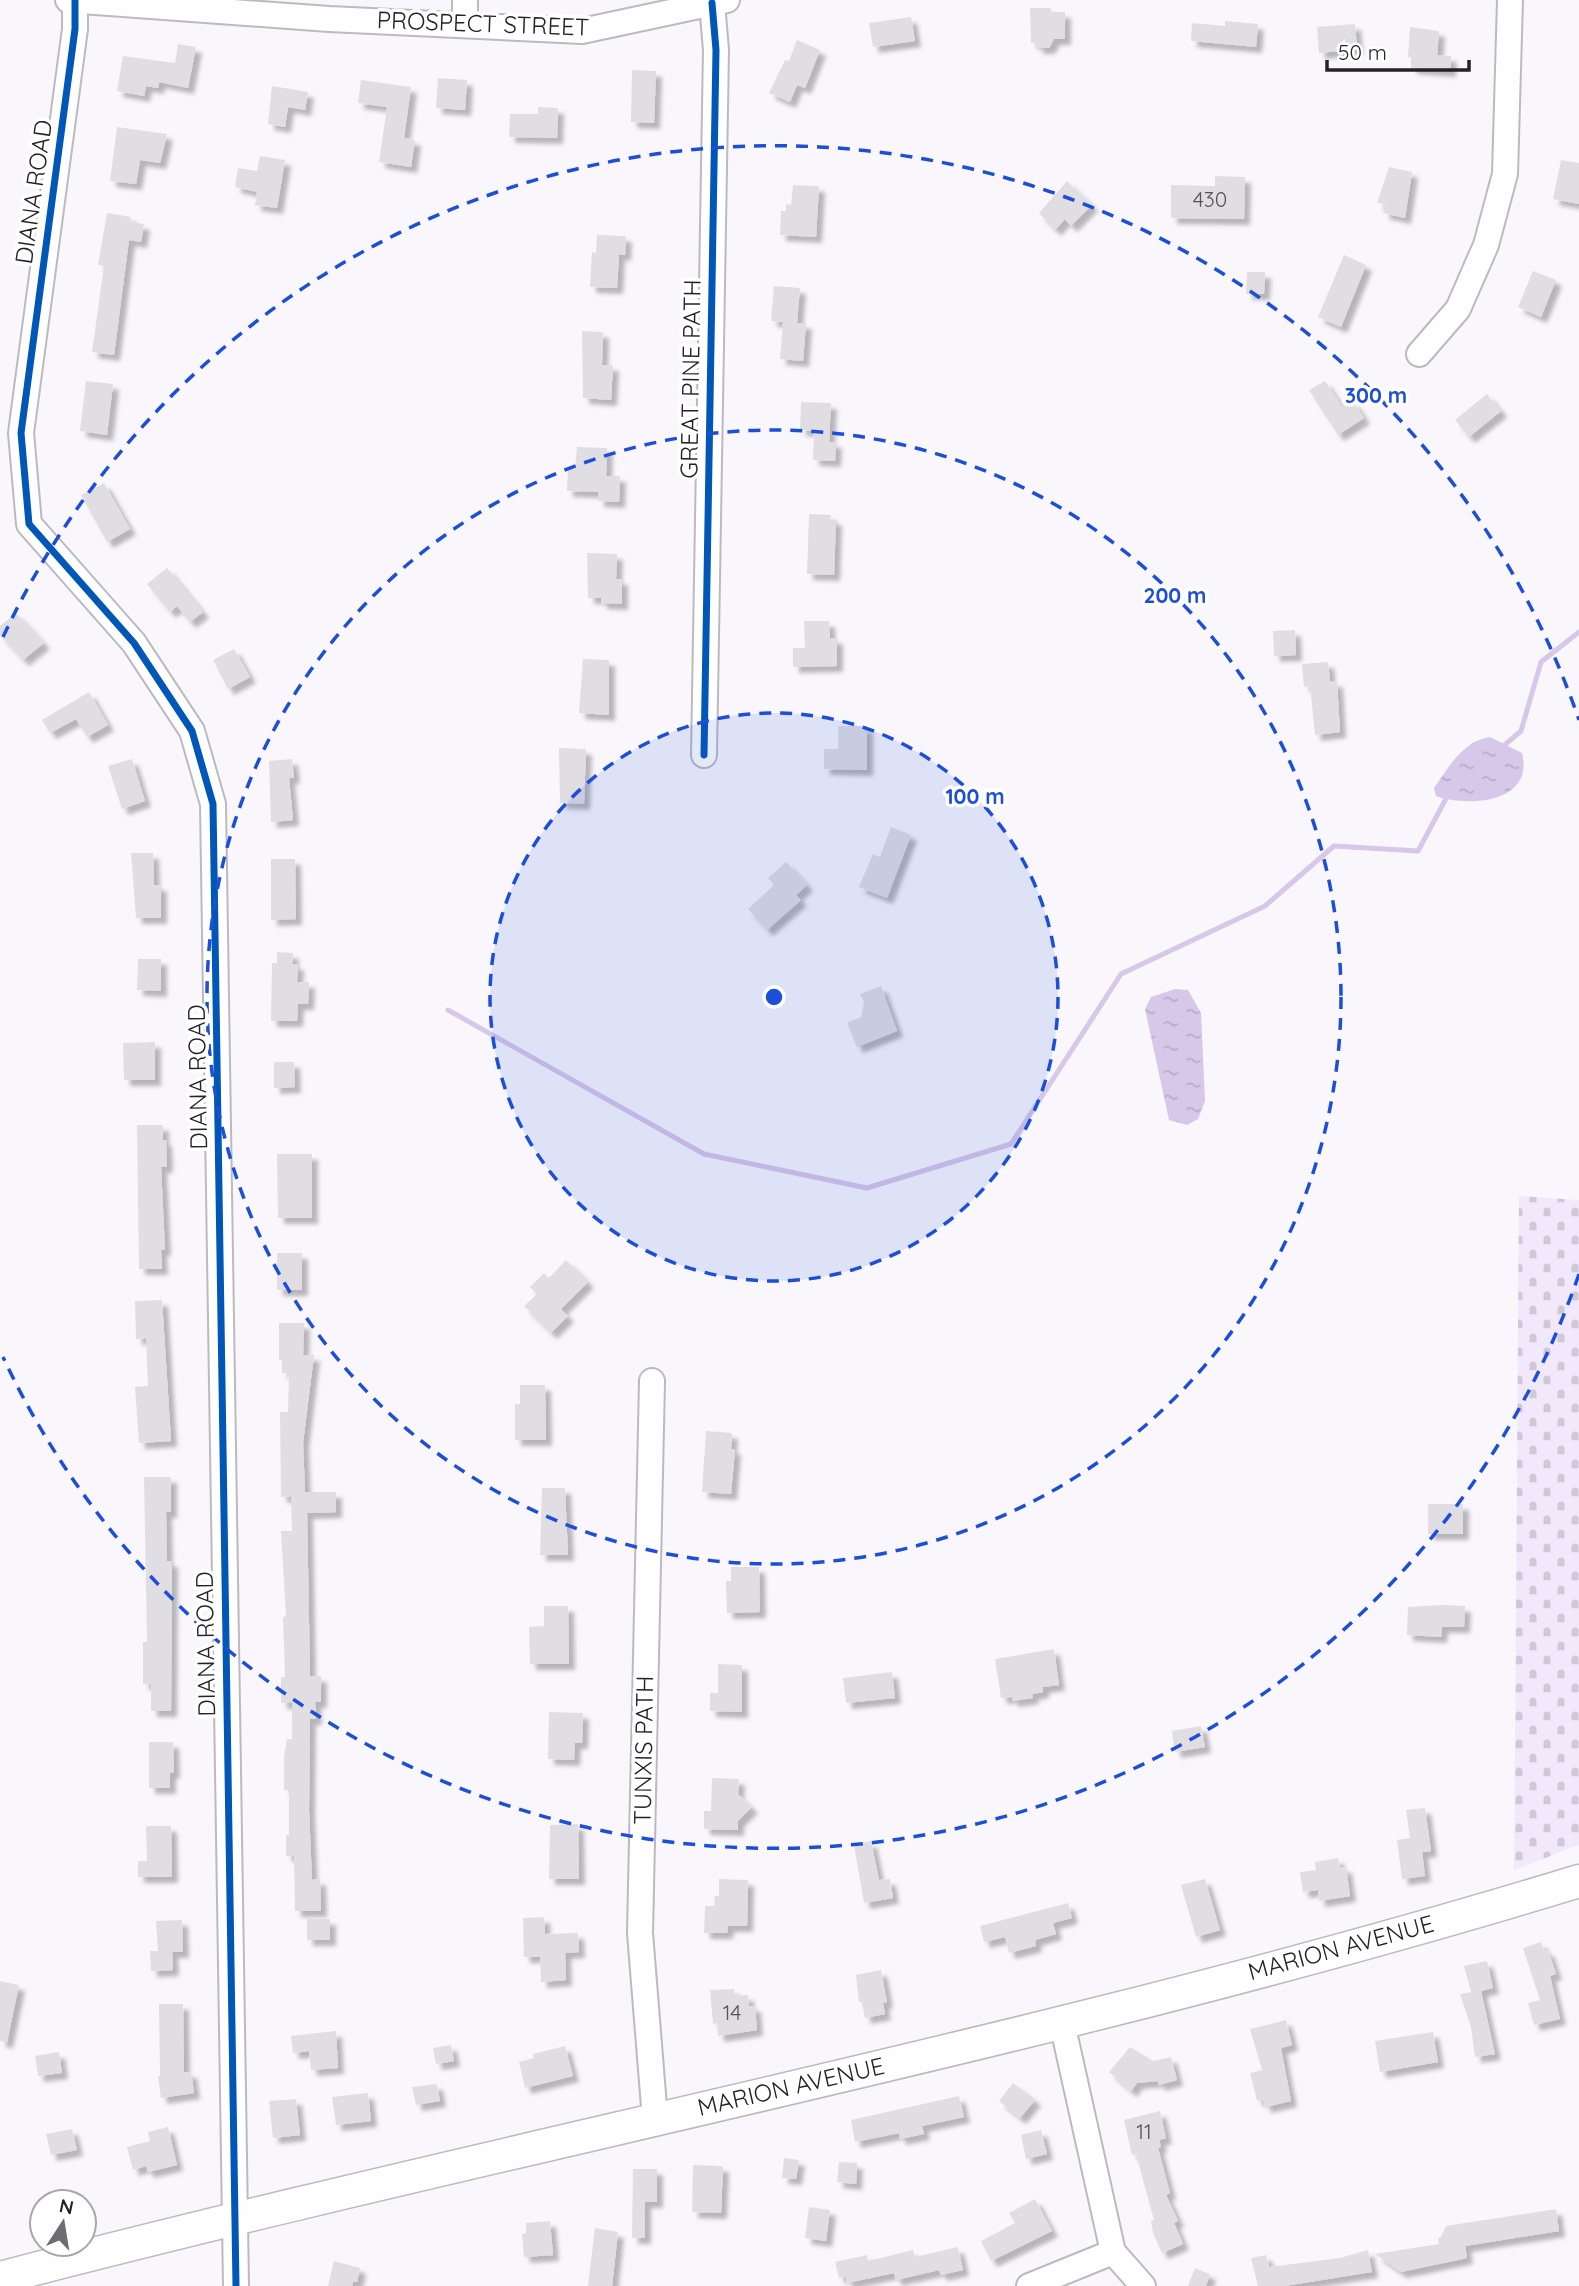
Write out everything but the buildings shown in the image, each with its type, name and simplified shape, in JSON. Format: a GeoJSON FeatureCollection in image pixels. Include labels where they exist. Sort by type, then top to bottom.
{"type":"FeatureCollection","features":[{"type":"Feature","properties":{"kind":"main road","name":"MARION AVENUE"},"geometry":{"type":"LineString","coordinates":[[0,2278],[234,2217],[1062,2023],[1497,1906],[1579,1881]]}},
{"type":"Feature","properties":{"kind":"street","name":"PROSPECT STREET"},"geometry":{"type":"LineString","coordinates":[[68,0],[582,30],[720,1]]}},
{"type":"Feature","properties":{"kind":"street"},"geometry":{"type":"LineString","coordinates":[[465,0],[465,25]]}},
{"type":"Feature","properties":{"kind":"street"},"geometry":{"type":"LineString","coordinates":[[1419,354],[1458,309],[1486,245],[1505,174],[1510,0]]}},
{"type":"Feature","properties":{"kind":"street","name":"DIANA ROAD"},"geometry":{"type":"LineString","coordinates":[[75,1],[75,29],[21,433],[29,524],[134,643],[192,730],[213,804],[236,2286]]}},
{"type":"Feature","properties":{"kind":"street","name":"GREAT PINE PATH"},"geometry":{"type":"LineString","coordinates":[[704,755],[716,50],[720,1]]}},
{"type":"Feature","properties":{"kind":"street","name":"TUNXIS PATH"},"geometry":{"type":"LineString","coordinates":[[653,1381],[640,1933],[655,2119]]}},
{"type":"Feature","properties":{"kind":"street"},"geometry":{"type":"LineString","coordinates":[[1062,2023],[1113,2252],[1143,2286]]}},
{"type":"Feature","properties":{"kind":"street"},"geometry":{"type":"LineString","coordinates":[[1029,2286],[1113,2252]]}},
{"type":"Feature","properties":{"kind":"green space"},"geometry":{"type":"Polygon","coordinates":[[[1519,1196],[1579,1200],[1579,1845],[1514,1870],[1519,1196]]]}},
{"type":"Feature","properties":{"kind":"water"},"geometry":{"type":"Polygon","coordinates":[[[1490,737],[1522,753],[1523,770],[1518,783],[1508,792],[1480,801],[1436,796],[1434,788],[1458,756],[1472,743],[1490,737]]]}},
{"type":"Feature","properties":{"kind":"water"},"geometry":{"type":"Polygon","coordinates":[[[1175,989],[1188,990],[1201,1013],[1205,1101],[1198,1119],[1187,1125],[1169,1120],[1145,1009],[1151,997],[1175,989]]]}},
{"type":"Feature","properties":{"kind":"waterway"},"geometry":{"type":"LineString","coordinates":[[1502,747],[1521,731],[1541,662],[1579,632]]}},
{"type":"Feature","properties":{"kind":"waterway"},"geometry":{"type":"LineString","coordinates":[[448,1010],[704,1154],[867,1188],[1011,1144],[1121,974],[1265,906],[1334,846],[1418,851],[1448,795]]}},
{"type":"Feature","properties":{"kind":"cycle path"},"geometry":{"type":"LineString","coordinates":[[75,1],[75,29],[21,433],[29,524],[134,643],[192,731],[213,804],[236,2286]]}},
{"type":"Feature","properties":{"kind":"cycle path"},"geometry":{"type":"LineString","coordinates":[[704,755],[716,50],[712,3]]}}]}
